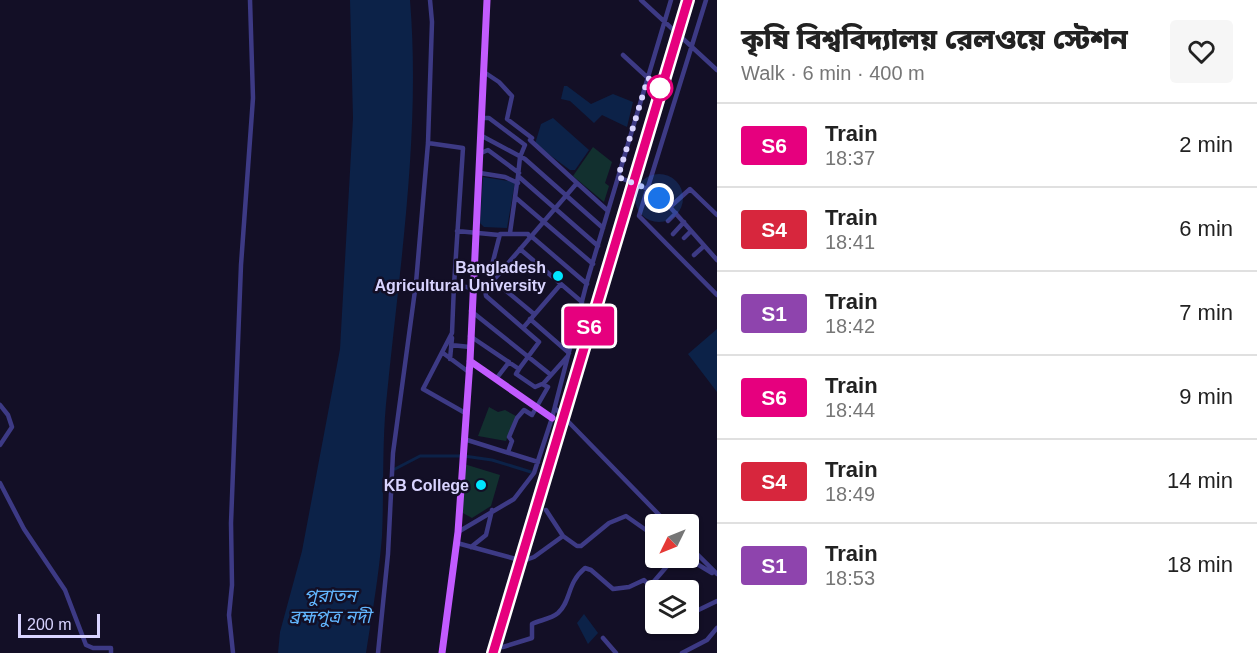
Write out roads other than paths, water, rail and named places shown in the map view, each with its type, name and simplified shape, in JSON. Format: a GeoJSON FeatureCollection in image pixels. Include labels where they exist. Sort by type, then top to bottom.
{"type":"FeatureCollection","features":[{"type":"Feature","properties":{"kind":"main road"},"geometry":{"type":"LineString","coordinates":[[441,653],[457,543],[471,361],[472,288],[482,153],[487,0]]}},
{"type":"Feature","properties":{"kind":"main road"},"geometry":{"type":"LineString","coordinates":[[471,361],[552,418]]}},
{"type":"Feature","properties":{"kind":"street"},"geometry":{"type":"LineString","coordinates":[[233,653],[229,615],[232,585],[231,523],[241,266],[253,98],[250,0]]}},
{"type":"Feature","properties":{"kind":"street"},"geometry":{"type":"LineString","coordinates":[[378,653],[388,554],[393,453],[416,283],[428,143],[432,22],[430,0]]}},
{"type":"Feature","properties":{"kind":"street"},"geometry":{"type":"LineString","coordinates":[[641,0],[717,70]]}},
{"type":"Feature","properties":{"kind":"street"},"geometry":{"type":"LineString","coordinates":[[458,532],[518,495],[531,480],[555,408],[592,264],[671,0]]}},
{"type":"Feature","properties":{"kind":"street"},"geometry":{"type":"LineString","coordinates":[[706,0],[639,216],[717,296]]}},
{"type":"Feature","properties":{"kind":"street"},"geometry":{"type":"LineString","coordinates":[[623,55],[648,78]]}},
{"type":"Feature","properties":{"kind":"street"},"geometry":{"type":"LineString","coordinates":[[484,72],[499,82],[512,96],[507,118],[608,211]]}},
{"type":"Feature","properties":{"kind":"street"},"geometry":{"type":"LineString","coordinates":[[483,118],[489,118],[525,145]]}},
{"type":"Feature","properties":{"kind":"street"},"geometry":{"type":"LineString","coordinates":[[482,136],[520,157],[603,228]]}},
{"type":"Feature","properties":{"kind":"street"},"geometry":{"type":"LineString","coordinates":[[510,233],[520,157],[530,140]]}},
{"type":"Feature","properties":{"kind":"street"},"geometry":{"type":"LineString","coordinates":[[428,143],[463,147],[450,359]]}},
{"type":"Feature","properties":{"kind":"street"},"geometry":{"type":"LineString","coordinates":[[482,153],[488,150],[598,246]]}},
{"type":"Feature","properties":{"kind":"street"},"geometry":{"type":"LineString","coordinates":[[480,173],[505,177],[518,183]]}},
{"type":"Feature","properties":{"kind":"street"},"geometry":{"type":"LineString","coordinates":[[618,177],[648,189],[670,207],[717,260]]}},
{"type":"Feature","properties":{"kind":"street"},"geometry":{"type":"LineString","coordinates":[[568,355],[543,384],[535,387],[516,374],[539,342],[484,294],[495,278],[578,183]]}},
{"type":"Feature","properties":{"kind":"street"},"geometry":{"type":"LineString","coordinates":[[670,207],[690,189],[717,215]]}},
{"type":"Feature","properties":{"kind":"street"},"geometry":{"type":"LineString","coordinates":[[516,198],[592,264]]}},
{"type":"Feature","properties":{"kind":"street"},"geometry":{"type":"LineString","coordinates":[[669,218],[676,213]]}},
{"type":"Feature","properties":{"kind":"street"},"geometry":{"type":"LineString","coordinates":[[673,234],[684,222]]}},
{"type":"Feature","properties":{"kind":"street"},"geometry":{"type":"LineString","coordinates":[[458,231],[499,235],[528,234],[587,284]]}},
{"type":"Feature","properties":{"kind":"street"},"geometry":{"type":"LineString","coordinates":[[684,238],[691,231]]}},
{"type":"Feature","properties":{"kind":"street"},"geometry":{"type":"LineString","coordinates":[[499,235],[491,269],[495,278],[534,315]]}},
{"type":"Feature","properties":{"kind":"street"},"geometry":{"type":"LineString","coordinates":[[694,255],[704,246]]}},
{"type":"Feature","properties":{"kind":"street"},"geometry":{"type":"LineString","coordinates":[[520,249],[582,302]]}},
{"type":"Feature","properties":{"kind":"street"},"geometry":{"type":"LineString","coordinates":[[416,283],[472,288]]}},
{"type":"Feature","properties":{"kind":"street"},"geometry":{"type":"LineString","coordinates":[[523,328],[561,284]]}},
{"type":"Feature","properties":{"kind":"street"},"geometry":{"type":"LineString","coordinates":[[471,311],[551,375]]}},
{"type":"Feature","properties":{"kind":"street"},"geometry":{"type":"LineString","coordinates":[[530,319],[568,355]]}},
{"type":"Feature","properties":{"kind":"street"},"geometry":{"type":"LineString","coordinates":[[452,333],[423,389],[466,414]]}},
{"type":"Feature","properties":{"kind":"street"},"geometry":{"type":"LineString","coordinates":[[470,336],[519,369]]}},
{"type":"Feature","properties":{"kind":"street"},"geometry":{"type":"LineString","coordinates":[[451,345],[470,347]]}},
{"type":"Feature","properties":{"kind":"street"},"geometry":{"type":"LineString","coordinates":[[442,353],[470,373]]}},
{"type":"Feature","properties":{"kind":"street"},"geometry":{"type":"LineString","coordinates":[[496,379],[508,362]]}},
{"type":"Feature","properties":{"kind":"street"},"geometry":{"type":"LineString","coordinates":[[508,453],[512,441],[509,437],[517,418],[524,410],[532,415],[548,387],[543,384]]}},
{"type":"Feature","properties":{"kind":"street"},"geometry":{"type":"LineString","coordinates":[[0,405],[8,415],[12,427],[0,445]]}},
{"type":"Feature","properties":{"kind":"street"},"geometry":{"type":"LineString","coordinates":[[555,408],[658,514]]}},
{"type":"Feature","properties":{"kind":"street"},"geometry":{"type":"LineString","coordinates":[[464,439],[538,462]]}},
{"type":"Feature","properties":{"kind":"street"},"geometry":{"type":"LineString","coordinates":[[0,483],[24,529],[65,590],[88,647],[111,648],[111,653]]}},
{"type":"Feature","properties":{"kind":"street"},"geometry":{"type":"LineString","coordinates":[[471,547],[486,536],[492,510]]}},
{"type":"Feature","properties":{"kind":"street"},"geometry":{"type":"LineString","coordinates":[[546,510],[563,536],[579,547],[609,523],[626,516],[645,529]]}},
{"type":"Feature","properties":{"kind":"street"},"geometry":{"type":"LineString","coordinates":[[457,543],[523,561],[534,557],[563,536]]}},
{"type":"Feature","properties":{"kind":"street"},"geometry":{"type":"LineString","coordinates":[[699,556],[717,574]]}},
{"type":"Feature","properties":{"kind":"street"},"geometry":{"type":"LineString","coordinates":[[496,653],[523,561]]}},
{"type":"Feature","properties":{"kind":"street"},"geometry":{"type":"LineString","coordinates":[[699,564],[717,574]]}},
{"type":"Feature","properties":{"kind":"street"},"geometry":{"type":"LineString","coordinates":[[503,647],[532,638],[532,624],[556,615],[566,602],[572,583],[585,568],[591,570],[613,589],[629,587],[645,581]]}},
{"type":"Feature","properties":{"kind":"street"},"geometry":{"type":"LineString","coordinates":[[655,580],[665,568]]}},
{"type":"Feature","properties":{"kind":"street"},"geometry":{"type":"LineString","coordinates":[[699,610],[717,601]]}},
{"type":"Feature","properties":{"kind":"street"},"geometry":{"type":"LineString","coordinates":[[682,653],[707,640],[717,628]]}},
{"type":"Feature","properties":{"kind":"street"},"geometry":{"type":"LineString","coordinates":[[603,638],[616,653]]}},
{"type":"Feature","properties":{"kind":"water","name":"পুরাতন ব্রহ্মপুত্র নদী"},"geometry":{"type":"Polygon","coordinates":[[[350,0],[410,0],[413,51],[411,152],[386,404],[381,551],[366,653],[278,653],[280,632],[302,551],[340,349],[353,118],[350,0]]]}},
{"type":"Feature","properties":{"kind":"water"},"geometry":{"type":"Polygon","coordinates":[[[564,86],[591,104],[613,94],[633,102],[627,127],[602,115],[594,123],[570,101],[561,99],[564,86]]]}},
{"type":"Feature","properties":{"kind":"water"},"geometry":{"type":"Polygon","coordinates":[[[553,118],[589,150],[575,170],[570,170],[535,144],[541,124],[553,118]]]}},
{"type":"Feature","properties":{"kind":"water"},"geometry":{"type":"Polygon","coordinates":[[[483,177],[515,182],[507,228],[484,227],[480,223],[483,177]]]}},
{"type":"Feature","properties":{"kind":"water"},"geometry":{"type":"Polygon","coordinates":[[[717,329],[717,392],[688,354],[717,329]]]}},
{"type":"Feature","properties":{"kind":"water"},"geometry":{"type":"Polygon","coordinates":[[[584,614],[598,633],[588,644],[577,623],[584,614]]]}},
{"type":"Feature","properties":{"kind":"waterway"},"geometry":{"type":"LineString","coordinates":[[395,469],[420,456],[460,456]]}},
{"type":"Feature","properties":{"kind":"waterway"},"geometry":{"type":"LineString","coordinates":[[464,456],[492,460],[531,472]]}},
{"type":"Feature","properties":{"kind":"railway"},"geometry":{"type":"LineString","coordinates":[[493,653],[688,0]]}},
{"type":"Feature","properties":{"kind":"train","name":"S6"},"geometry":{"type":"LineString","coordinates":[[493,653],[688,0]]}},
{"type":"Feature","properties":{"kind":"place","name":"Bangladesh Agricultural University"},"geometry":{"type":"Point","coordinates":[558,276]}},
{"type":"Feature","properties":{"kind":"place","name":"KB College"},"geometry":{"type":"Point","coordinates":[481,485]}}]}
